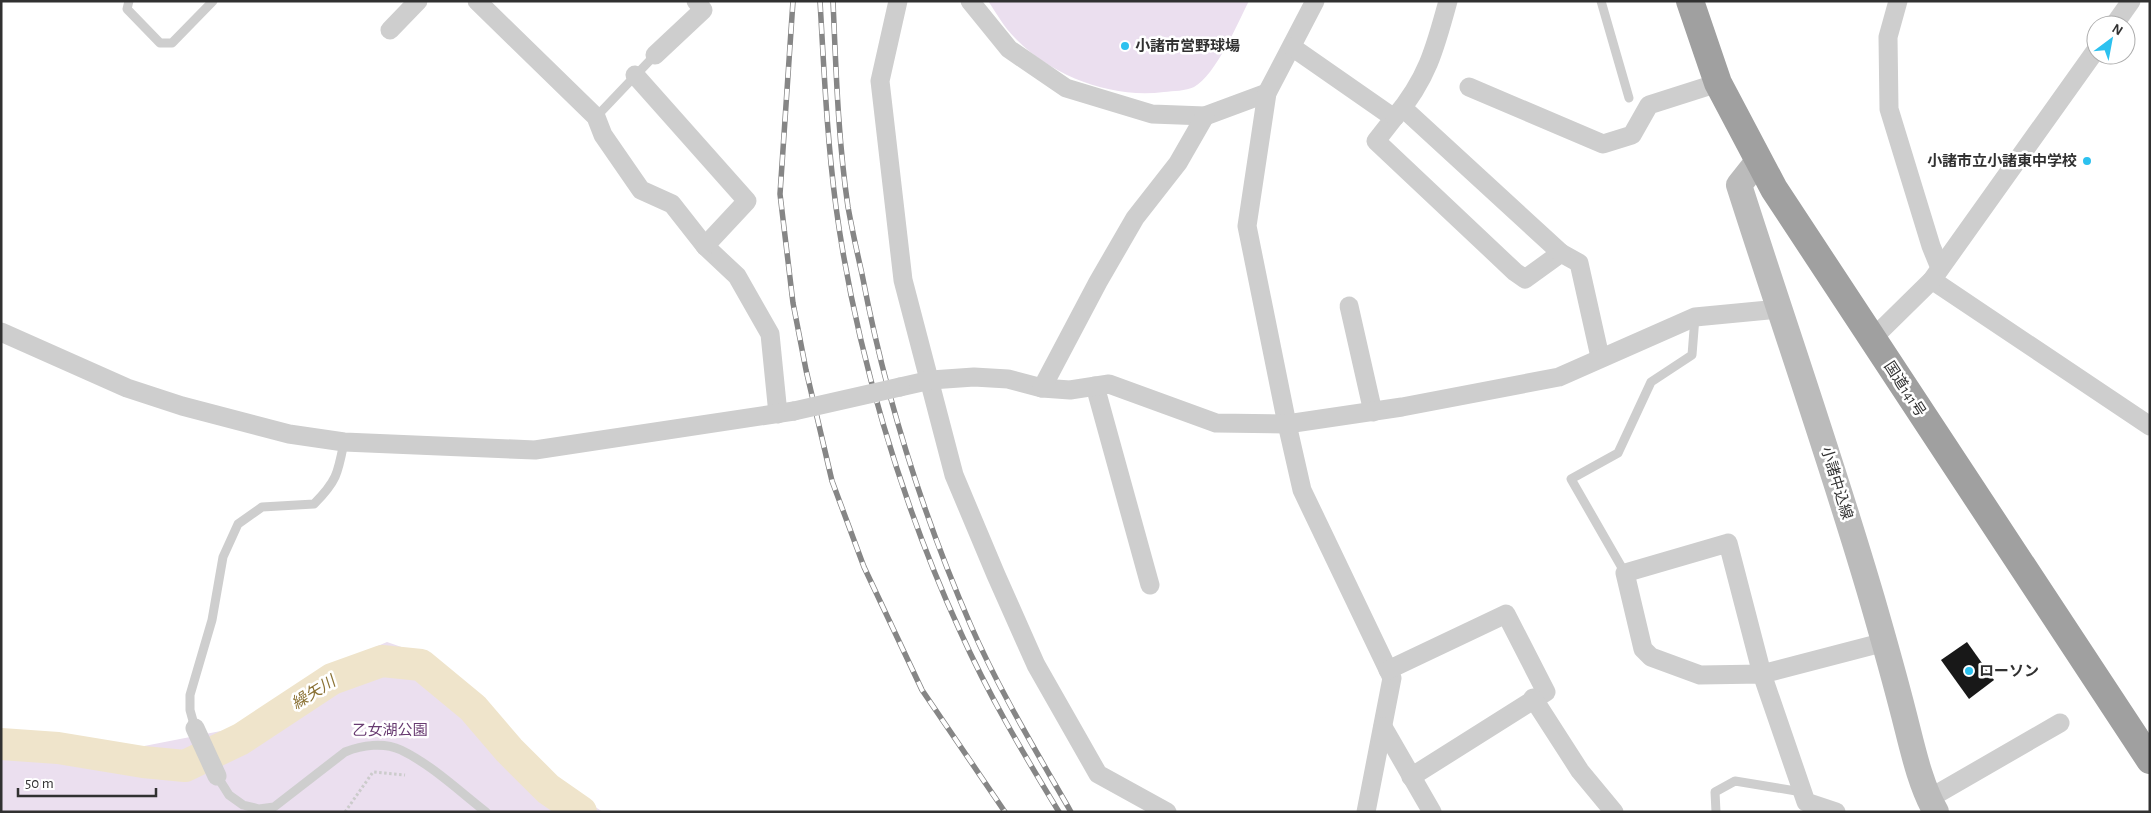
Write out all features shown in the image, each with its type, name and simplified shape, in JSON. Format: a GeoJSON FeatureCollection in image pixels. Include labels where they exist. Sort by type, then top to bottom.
{"type":"FeatureCollection","features":[{"type":"Feature","properties":{"kind":"highway","name":"国道141号"},"geometry":{"type":"LineString","coordinates":[[1690,1],[1718,83],[1774,189],[2150,760]]}},
{"type":"Feature","properties":{"kind":"main road","name":"小諸中込線"},"geometry":{"type":"LineString","coordinates":[[1758,161],[1739,185],[1778,309],[1804,378],[1843,499],[1885,642],[1914,755],[1933,805]]}},
{"type":"Feature","properties":{"kind":"street"},"geometry":{"type":"LineString","coordinates":[[390,30],[418,1]]}},
{"type":"Feature","properties":{"kind":"street"},"geometry":{"type":"LineString","coordinates":[[477,1],[596,117],[603,134],[641,190],[672,204],[705,246],[737,276],[770,334],[786,412]]}},
{"type":"Feature","properties":{"kind":"street"},"geometry":{"type":"LineString","coordinates":[[655,55],[703,10],[696,1]]}},
{"type":"Feature","properties":{"kind":"street"},"geometry":{"type":"LineString","coordinates":[[898,1],[880,81],[904,280],[954,475],[1036,665],[1098,774],[1167,812]]}},
{"type":"Feature","properties":{"kind":"street"},"geometry":{"type":"LineString","coordinates":[[970,1],[1009,49],[1066,88],[1152,114],[1205,116],[1267,93]]}},
{"type":"Feature","properties":{"kind":"street"},"geometry":{"type":"LineString","coordinates":[[1315,1],[1267,93],[1247,226],[1302,490],[1392,678],[1366,812]]}},
{"type":"Feature","properties":{"kind":"street"},"geometry":{"type":"LineString","coordinates":[[1448,1],[1428,70],[1412,96],[1376,140],[1515,272],[1526,279],[1561,253]]}},
{"type":"Feature","properties":{"kind":"street"},"geometry":{"type":"LineString","coordinates":[[1898,1],[1888,37],[1889,109],[1930,246],[1936,274],[2150,426]]}},
{"type":"Feature","properties":{"kind":"street"},"geometry":{"type":"LineString","coordinates":[[2121,15],[2131,1]]}},
{"type":"Feature","properties":{"kind":"street"},"geometry":{"type":"LineString","coordinates":[[1292,47],[1398,113],[1561,253],[1579,263],[1600,357]]}},
{"type":"Feature","properties":{"kind":"street"},"geometry":{"type":"LineString","coordinates":[[1872,338],[1936,274],[2086,64]]}},
{"type":"Feature","properties":{"kind":"street"},"geometry":{"type":"LineString","coordinates":[[635,75],[747,201],[705,246]]}},
{"type":"Feature","properties":{"kind":"street"},"geometry":{"type":"LineString","coordinates":[[1469,87],[1603,144],[1632,135],[1649,105],[1718,83]]}},
{"type":"Feature","properties":{"kind":"street"},"geometry":{"type":"LineString","coordinates":[[1042,388],[1098,282],[1135,218],[1178,163],[1205,116]]}},
{"type":"Feature","properties":{"kind":"street"},"geometry":{"type":"LineString","coordinates":[[1349,306],[1373,412]]}},
{"type":"Feature","properties":{"kind":"street"},"geometry":{"type":"LineString","coordinates":[[1,332],[127,388],[182,406],[289,434],[344,442],[535,450],[786,412],[931,380],[974,377],[1008,379],[1042,388],[1070,390],[1109,384],[1216,424],[1287,424],[1373,412],[1559,377],[1600,357],[1694,317],[1778,309]]}},
{"type":"Feature","properties":{"kind":"street"},"geometry":{"type":"LineString","coordinates":[[1095,386],[1150,585]]}},
{"type":"Feature","properties":{"kind":"street"},"geometry":{"type":"LineString","coordinates":[[1836,812],[1806,802],[1762,674],[1728,543],[1624,573],[1643,649],[1651,657],[1700,675],[1762,674],[1885,642]]}},
{"type":"Feature","properties":{"kind":"street"},"geometry":{"type":"LineString","coordinates":[[1388,670],[1506,614],[1546,692],[1533,698],[1411,777]]}},
{"type":"Feature","properties":{"kind":"street"},"geometry":{"type":"LineString","coordinates":[[1533,698],[1580,771],[1614,812]]}},
{"type":"Feature","properties":{"kind":"street"},"geometry":{"type":"LineString","coordinates":[[1933,805],[2060,723]]}},
{"type":"Feature","properties":{"kind":"street"},"geometry":{"type":"LineString","coordinates":[[195,728],[217,776]]}},
{"type":"Feature","properties":{"kind":"street"},"geometry":{"type":"LineString","coordinates":[[1383,728],[1432,812]]}},
{"type":"Feature","properties":{"kind":"lane"},"geometry":{"type":"LineString","coordinates":[[129,1],[127,9],[160,43],[172,43],[213,1]]}},
{"type":"Feature","properties":{"kind":"lane"},"geometry":{"type":"LineString","coordinates":[[1601,1],[1629,98]]}},
{"type":"Feature","properties":{"kind":"lane"},"geometry":{"type":"LineString","coordinates":[[596,117],[655,55]]}},
{"type":"Feature","properties":{"kind":"lane"},"geometry":{"type":"LineString","coordinates":[[1624,573],[1571,479],[1618,454],[1651,382],[1692,355],[1694,317]]}},
{"type":"Feature","properties":{"kind":"lane"},"geometry":{"type":"LineString","coordinates":[[195,728],[190,710],[190,695],[212,620],[223,557],[238,524],[262,507],[314,504],[331,486],[339,467],[344,442]]}},
{"type":"Feature","properties":{"kind":"lane"},"geometry":{"type":"LineString","coordinates":[[217,776],[229,795],[243,804],[259,809],[274,807],[345,752],[358,747],[378,746],[400,750],[431,770],[486,812]]}},
{"type":"Feature","properties":{"kind":"lane"},"geometry":{"type":"LineString","coordinates":[[1716,812],[1715,792],[1735,781],[1802,792]]}},
{"type":"Feature","properties":{"kind":"path"},"geometry":{"type":"LineString","coordinates":[[345,812],[374,772],[405,775]]}},
{"type":"Feature","properties":{"kind":"green space","name":"小諸市営野球場"},"geometry":{"type":"Polygon","coordinates":[[[988,1],[1249,1],[1218,61],[1202,81],[1194,87],[1187,89],[1144,93],[1103,88],[1064,74],[1030,52],[1011,34],[988,1]]]}},
{"type":"Feature","properties":{"kind":"green space","name":"乙女湖公園"},"geometry":{"type":"Polygon","coordinates":[[[387,642],[433,658],[565,787],[603,812],[1,812],[1,731],[134,748],[231,729],[331,666],[387,642]]]}},
{"type":"Feature","properties":{"kind":"building"},"geometry":{"type":"Polygon","coordinates":[[[1967,642],[1994,680],[1969,699],[1941,660],[1967,642]]]}},
{"type":"Feature","properties":{"kind":"waterway","name":"繰矢川"},"geometry":{"type":"LineString","coordinates":[[1,744],[58,748],[143,762],[185,766],[241,739],[332,679],[382,661],[421,665],[473,708],[509,750],[548,789],[581,812]]}},
{"type":"Feature","properties":{"kind":"railway"},"geometry":{"type":"LineString","coordinates":[[793,1],[780,194],[793,303],[806,370],[832,481],[864,567],[922,690],[1005,812]]}},
{"type":"Feature","properties":{"kind":"railway"},"geometry":{"type":"LineString","coordinates":[[820,1],[824,79],[836,207],[855,314],[883,424],[918,530],[960,631],[994,700],[1059,812]]}},
{"type":"Feature","properties":{"kind":"railway"},"geometry":{"type":"LineString","coordinates":[[833,1],[836,79],[848,207],[871,319],[894,409],[921,497],[971,626],[1006,697],[1071,812]]}},
{"type":"Feature","properties":{"kind":"place","name":"小諸市営野球場"},"geometry":{"type":"Point","coordinates":[1125,46]}},
{"type":"Feature","properties":{"kind":"place","name":"小諸市立小諸東中学校"},"geometry":{"type":"Point","coordinates":[2087,161]}},
{"type":"Feature","properties":{"kind":"place","name":"ローソン"},"geometry":{"type":"Point","coordinates":[1969,671]}}]}
